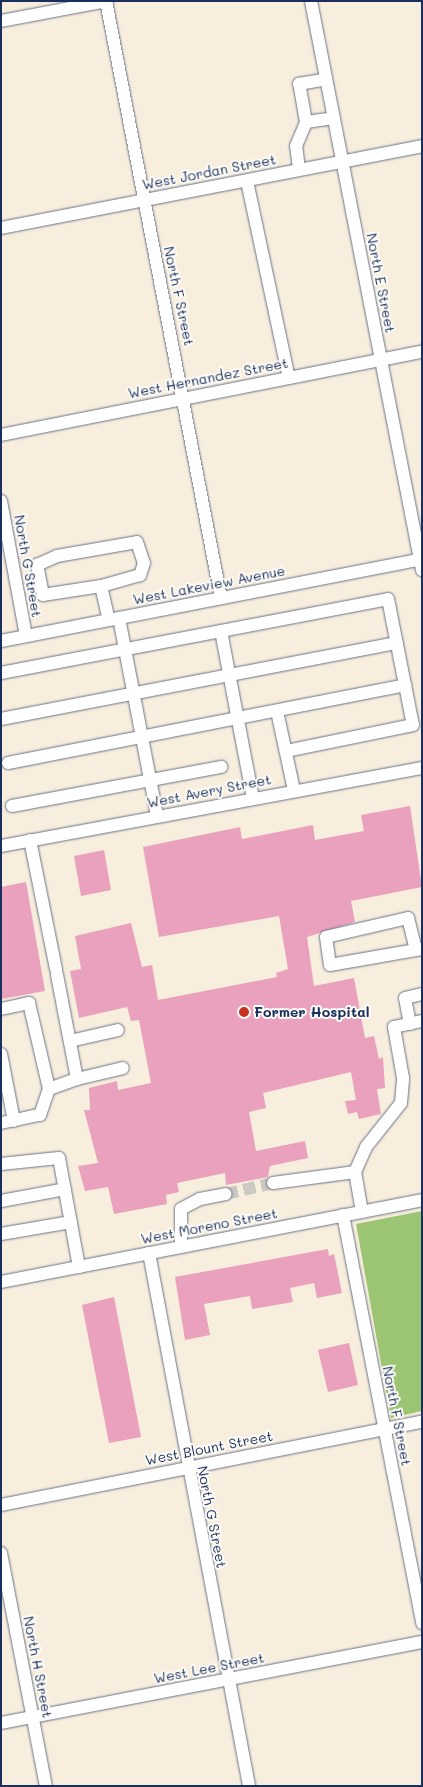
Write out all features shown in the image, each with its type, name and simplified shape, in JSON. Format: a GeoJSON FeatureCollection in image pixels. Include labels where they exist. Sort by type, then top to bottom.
{"type":"FeatureCollection","features":[{"type":"Feature","properties":{"kind":"street"},"geometry":{"type":"LineString","coordinates":[[1,21],[106,1]]}},
{"type":"Feature","properties":{"kind":"street","name":"North F Street"},"geometry":{"type":"LineString","coordinates":[[106,1],[221,598]]}},
{"type":"Feature","properties":{"kind":"street","name":"North E Street"},"geometry":{"type":"LineString","coordinates":[[311,1],[421,563]]}},
{"type":"Feature","properties":{"kind":"street"},"geometry":{"type":"LineString","coordinates":[[299,170],[296,146],[306,122],[299,84],[326,79]]}},
{"type":"Feature","properties":{"kind":"street"},"geometry":{"type":"LineString","coordinates":[[306,122],[334,118]]}},
{"type":"Feature","properties":{"kind":"street","name":"West Jordan Street"},"geometry":{"type":"LineString","coordinates":[[1,228],[422,146]]}},
{"type":"Feature","properties":{"kind":"street"},"geometry":{"type":"LineString","coordinates":[[247,180],[289,378]]}},
{"type":"Feature","properties":{"kind":"street","name":"West Hernandez Street"},"geometry":{"type":"LineString","coordinates":[[1,435],[422,352]]}},
{"type":"Feature","properties":{"kind":"street","name":"North G Street"},"geometry":{"type":"LineString","coordinates":[[1,501],[4,527],[26,636]]}},
{"type":"Feature","properties":{"kind":"street"},"geometry":{"type":"LineString","coordinates":[[137,542],[144,563],[140,575],[101,586],[43,595],[38,565],[57,556],[137,542]]}},
{"type":"Feature","properties":{"kind":"street","name":"West Lakeview Avenue"},"geometry":{"type":"LineString","coordinates":[[1,641],[221,598],[421,563]]}},
{"type":"Feature","properties":{"kind":"street"},"geometry":{"type":"LineString","coordinates":[[101,586],[125,649],[157,816]]}},
{"type":"Feature","properties":{"kind":"street"},"geometry":{"type":"LineString","coordinates":[[1,673],[388,599],[413,725],[286,751]]}},
{"type":"Feature","properties":{"kind":"street"},"geometry":{"type":"LineString","coordinates":[[221,631],[253,798]]}},
{"type":"Feature","properties":{"kind":"street"},"geometry":{"type":"LineString","coordinates":[[1,719],[397,644]]}},
{"type":"Feature","properties":{"kind":"street"},"geometry":{"type":"LineString","coordinates":[[8,763],[405,686]]}},
{"type":"Feature","properties":{"kind":"street"},"geometry":{"type":"LineString","coordinates":[[277,710],[294,790]]}},
{"type":"Feature","properties":{"kind":"street"},"geometry":{"type":"LineString","coordinates":[[12,806],[221,767]]}},
{"type":"Feature","properties":{"kind":"street","name":"West Avery Street"},"geometry":{"type":"LineString","coordinates":[[1,846],[294,790],[422,768]]}},
{"type":"Feature","properties":{"kind":"street"},"geometry":{"type":"LineString","coordinates":[[30,840],[76,1078]]}},
{"type":"Feature","properties":{"kind":"street"},"geometry":{"type":"LineString","coordinates":[[408,918],[419,950],[330,964],[326,937],[408,918]]}},
{"type":"Feature","properties":{"kind":"street"},"geometry":{"type":"LineString","coordinates":[[362,1212],[356,1172],[366,1147],[401,1103],[403,1078],[394,1027],[416,1023],[405,998],[422,994]]}},
{"type":"Feature","properties":{"kind":"street"},"geometry":{"type":"LineString","coordinates":[[1,1009],[29,1003],[49,1089],[40,1115],[8,1122],[1,1054]]}},
{"type":"Feature","properties":{"kind":"street"},"geometry":{"type":"LineString","coordinates":[[70,1042],[118,1030]]}},
{"type":"Feature","properties":{"kind":"street"},"geometry":{"type":"LineString","coordinates":[[49,1089],[76,1078],[124,1068]]}},
{"type":"Feature","properties":{"kind":"street"},"geometry":{"type":"LineString","coordinates":[[1,1164],[59,1158],[79,1267]]}},
{"type":"Feature","properties":{"kind":"street"},"geometry":{"type":"LineString","coordinates":[[274,1183],[356,1172]]}},
{"type":"Feature","properties":{"kind":"street"},"geometry":{"type":"LineString","coordinates":[[1,1200],[65,1189]]}},
{"type":"Feature","properties":{"kind":"street"},"geometry":{"type":"LineString","coordinates":[[181,1247],[181,1209],[200,1199],[226,1194]]}},
{"type":"Feature","properties":{"kind":"street","name":"West Moreno Street"},"geometry":{"type":"LineString","coordinates":[[1,1282],[422,1200]]}},
{"type":"Feature","properties":{"kind":"street","name":"North F Street"},"geometry":{"type":"LineString","coordinates":[[343,1216],[422,1623]]}},
{"type":"Feature","properties":{"kind":"street"},"geometry":{"type":"LineString","coordinates":[[1,1234],[71,1222]]}},
{"type":"Feature","properties":{"kind":"street","name":"North G Street"},"geometry":{"type":"LineString","coordinates":[[149,1253],[187,1467],[250,1786]]}},
{"type":"Feature","properties":{"kind":"street","name":"West Blount Street"},"geometry":{"type":"LineString","coordinates":[[1,1504],[422,1422]]}},
{"type":"Feature","properties":{"kind":"street","name":"North H Street"},"geometry":{"type":"LineString","coordinates":[[1,1553],[46,1786]]}},
{"type":"Feature","properties":{"kind":"street","name":"West Lee Street"},"geometry":{"type":"LineString","coordinates":[[1,1723],[422,1642]]}},
{"type":"Feature","properties":{"kind":"green space"},"geometry":{"type":"Polygon","coordinates":[[[422,1211],[422,1411],[391,1418],[356,1224],[422,1211]]]}},
{"type":"Feature","properties":{"kind":"building","name":"Former Hospital"},"geometry":{"type":"Polygon","coordinates":[[[410,806],[422,887],[351,901],[355,922],[307,937],[314,986],[354,978],[365,1038],[374,1036],[379,1059],[383,1057],[385,1088],[377,1089],[381,1114],[359,1119],[357,1112],[348,1114],[345,1101],[356,1100],[351,1072],[263,1093],[266,1108],[249,1112],[256,1151],[305,1141],[308,1158],[270,1166],[268,1177],[226,1185],[225,1173],[177,1183],[179,1192],[166,1195],[167,1204],[114,1214],[108,1187],[85,1191],[78,1166],[98,1163],[84,1110],[90,1110],[89,1088],[117,1081],[118,1090],[151,1083],[139,1020],[131,1021],[127,1007],[79,1018],[70,971],[81,969],[75,936],[131,923],[142,967],[152,965],[158,1000],[277,977],[276,973],[288,969],[279,916],[159,937],[143,847],[240,827],[242,839],[313,825],[315,840],[364,831],[361,815],[410,806]]]}},
{"type":"Feature","properties":{"kind":"building"},"geometry":{"type":"Polygon","coordinates":[[[104,850],[111,890],[81,896],[74,856],[104,850]]]}},
{"type":"Feature","properties":{"kind":"building"},"geometry":{"type":"Polygon","coordinates":[[[26,882],[45,991],[1,999],[1,887],[26,882]]]}},
{"type":"Feature","properties":{"kind":"building"},"geometry":{"type":"Polygon","coordinates":[[[328,1249],[329,1256],[334,1254],[342,1293],[317,1298],[314,1283],[290,1288],[293,1302],[252,1309],[250,1296],[204,1304],[210,1335],[185,1340],[175,1277],[328,1249]]]}},
{"type":"Feature","properties":{"kind":"building"},"geometry":{"type":"Polygon","coordinates":[[[114,1297],[141,1437],[109,1443],[82,1305],[114,1297]]]}},
{"type":"Feature","properties":{"kind":"building"},"geometry":{"type":"Polygon","coordinates":[[[349,1343],[358,1385],[328,1392],[318,1350],[349,1343]]]}},
{"type":"Feature","properties":{"kind":"tunnel"},"geometry":{"type":"LineString","coordinates":[[226,1194],[273,1183]]}},
{"type":"Feature","properties":{"kind":"place","name":"Former Hospital"},"geometry":{"type":"Point","coordinates":[244,1012]}}]}
